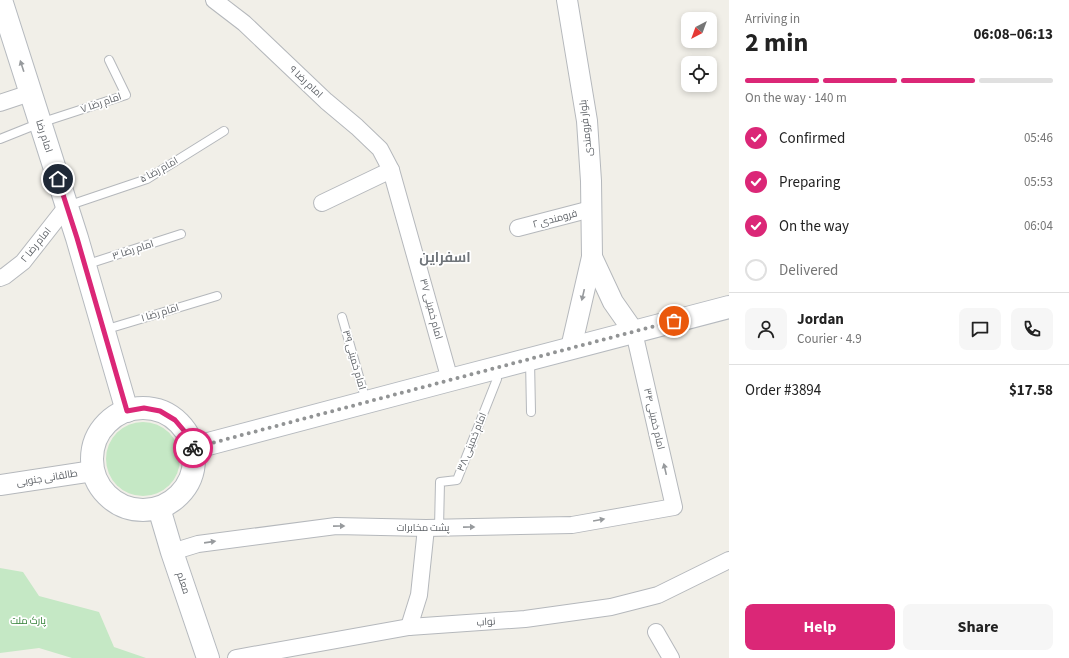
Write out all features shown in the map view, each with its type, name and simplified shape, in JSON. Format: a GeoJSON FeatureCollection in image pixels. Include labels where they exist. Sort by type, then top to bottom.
{"type":"FeatureCollection","features":[{"type":"Feature","properties":{"kind":"main road","name":"امام رضا"},"geometry":{"type":"LineString","coordinates":[[0,0],[67,206],[127,411]]}},
{"type":"Feature","properties":{"kind":"main road"},"geometry":{"type":"LineString","coordinates":[[193,448],[571,348],[729,309]]}},
{"type":"Feature","properties":{"kind":"main road"},"geometry":{"type":"LineString","coordinates":[[144,408],[160,411],[179,424],[186,433],[193,448],[194,463],[191,478],[183,491],[172,501],[159,508],[142,510],[126,507],[111,499],[100,486],[93,471],[92,456],[95,441],[103,428],[114,417],[127,411],[144,408]]}},
{"type":"Feature","properties":{"kind":"main road","name":"معلم"},"geometry":{"type":"LineString","coordinates":[[159,508],[172,552],[208,658]]}},
{"type":"Feature","properties":{"kind":"street","name":"امام رضا ۹"},"geometry":{"type":"LineString","coordinates":[[214,0],[244,23],[326,101],[357,127],[380,149],[392,170]]}},
{"type":"Feature","properties":{"kind":"street","name":"بلوار فرومندی"},"geometry":{"type":"LineString","coordinates":[[567,0],[587,121],[591,181],[592,257]]}},
{"type":"Feature","properties":{"kind":"street"},"geometry":{"type":"LineString","coordinates":[[0,103],[30,93]]}},
{"type":"Feature","properties":{"kind":"street"},"geometry":{"type":"LineString","coordinates":[[322,203],[392,170]]}},
{"type":"Feature","properties":{"kind":"street","name":"امام خمینی ۳۷"},"geometry":{"type":"LineString","coordinates":[[392,170],[450,380]]}},
{"type":"Feature","properties":{"kind":"street","name":"امام رضا ۲"},"geometry":{"type":"LineString","coordinates":[[0,278],[5,276],[23,262],[67,206]]}},
{"type":"Feature","properties":{"kind":"street","name":"فرومندی ۲"},"geometry":{"type":"LineString","coordinates":[[518,228],[591,209]]}},
{"type":"Feature","properties":{"kind":"street"},"geometry":{"type":"LineString","coordinates":[[592,257],[613,302],[634,332]]}},
{"type":"Feature","properties":{"kind":"street"},"geometry":{"type":"LineString","coordinates":[[571,348],[592,257]]}},
{"type":"Feature","properties":{"kind":"street","name":"امام خمینی ۳۴"},"geometry":{"type":"LineString","coordinates":[[634,332],[674,507]]}},
{"type":"Feature","properties":{"kind":"street","name":"طالقانی جنوبی"},"geometry":{"type":"LineString","coordinates":[[0,485],[93,471]]}},
{"type":"Feature","properties":{"kind":"street","name":"پشت مخابرات"},"geometry":{"type":"LineString","coordinates":[[172,552],[198,544],[336,526],[432,528],[572,525],[674,507]]}},
{"type":"Feature","properties":{"kind":"street"},"geometry":{"type":"LineString","coordinates":[[409,627],[419,595],[432,528]]}},
{"type":"Feature","properties":{"kind":"street","name":"نواب"},"geometry":{"type":"LineString","coordinates":[[236,658],[409,627],[525,619],[611,607],[658,595],[729,560]]}},
{"type":"Feature","properties":{"kind":"street"},"geometry":{"type":"LineString","coordinates":[[656,632],[671,658]]}},
{"type":"Feature","properties":{"kind":"lane","name":"امام رضا ۷"},"geometry":{"type":"LineString","coordinates":[[40,123],[126,95],[109,60]]}},
{"type":"Feature","properties":{"kind":"lane"},"geometry":{"type":"LineString","coordinates":[[0,139],[40,123]]}},
{"type":"Feature","properties":{"kind":"lane","name":"امام رضا ۵"},"geometry":{"type":"LineString","coordinates":[[67,206],[147,179],[224,131]]}},
{"type":"Feature","properties":{"kind":"lane","name":"امام رضا ۳"},"geometry":{"type":"LineString","coordinates":[[85,266],[181,234]]}},
{"type":"Feature","properties":{"kind":"lane","name":"امام رضا ۱"},"geometry":{"type":"LineString","coordinates":[[104,330],[217,296]]}},
{"type":"Feature","properties":{"kind":"lane","name":"امام خمینی ۳۹"},"geometry":{"type":"LineString","coordinates":[[342,318],[367,402]]}},
{"type":"Feature","properties":{"kind":"lane"},"geometry":{"type":"LineString","coordinates":[[530,359],[531,412]]}},
{"type":"Feature","properties":{"kind":"lane","name":"امام خمینی ۳۸"},"geometry":{"type":"LineString","coordinates":[[432,528],[440,482],[457,480],[497,379],[494,368]]}},
{"type":"Feature","properties":{"kind":"green space"},"geometry":{"type":"Polygon","coordinates":[[[143,422],[157,425],[169,433],[177,445],[180,459],[177,473],[169,485],[157,493],[143,496],[129,493],[117,485],[109,473],[106,459],[109,445],[117,433],[129,425],[143,422]]]}},
{"type":"Feature","properties":{"kind":"green space","name":"پارک ملت"},"geometry":{"type":"Polygon","coordinates":[[[0,568],[23,572],[39,596],[99,612],[114,647],[146,658],[72,658],[39,648],[0,653],[0,568]]]}},
{"type":"Feature","properties":{"kind":"way so far"},"geometry":{"type":"LineString","coordinates":[[193,448],[674,321]]}},
{"type":"Feature","properties":{"kind":"district","name":"اسفراین"},"geometry":{"type":"Point","coordinates":[445,258]}},
{"type":"Feature","properties":{"kind":"route"},"geometry":{"type":"LineString","coordinates":[[58,179],[77,238],[127,411],[144,408],[160,411],[175,420],[186,433],[193,448]]}}]}
